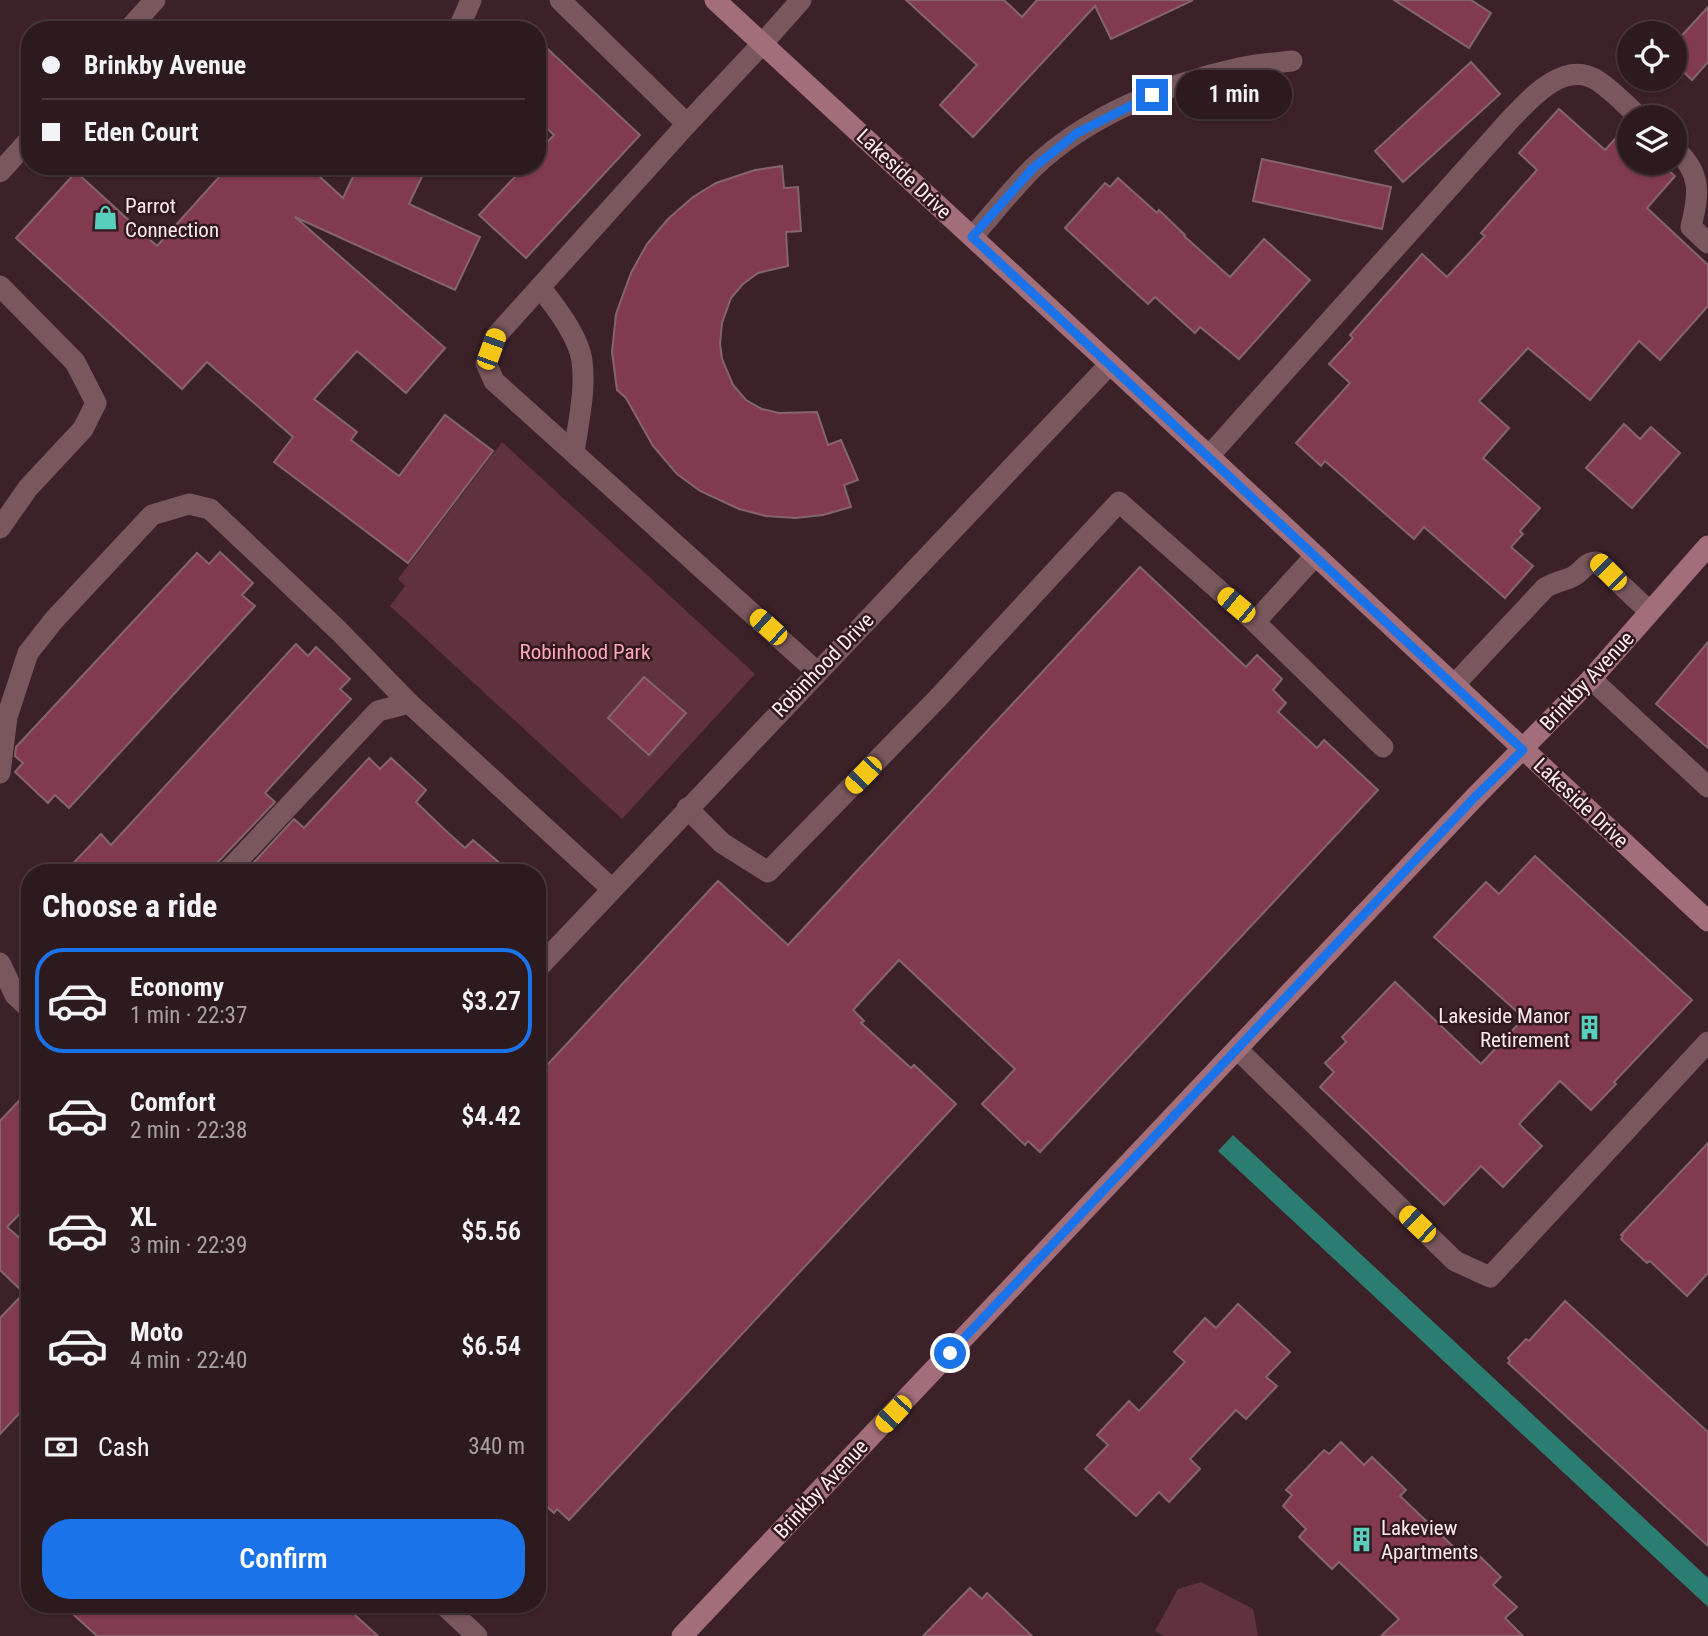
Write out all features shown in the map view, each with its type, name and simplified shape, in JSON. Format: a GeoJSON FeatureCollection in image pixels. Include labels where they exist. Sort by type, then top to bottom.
{"type":"FeatureCollection","features":[{"type":"Feature","properties":{"kind":"street"},"geometry":{"type":"LineString","coordinates":[[136,21],[155,0]]}},
{"type":"Feature","properties":{"kind":"street"},"geometry":{"type":"LineString","coordinates":[[462,21],[471,0]]}},
{"type":"Feature","properties":{"kind":"street"},"geometry":{"type":"LineString","coordinates":[[560,0],[687,124]]}},
{"type":"Feature","properties":{"kind":"street","name":"Lakeside Drive"},"geometry":{"type":"LineString","coordinates":[[715,0],[1708,921]]}},
{"type":"Feature","properties":{"kind":"street"},"geometry":{"type":"LineString","coordinates":[[801,0],[496,336],[486,363],[494,381],[817,672]]}},
{"type":"Feature","properties":{"kind":"street"},"geometry":{"type":"LineString","coordinates":[[972,237],[1033,168],[1077,133],[1127,106],[1178,84],[1240,67],[1292,61]]}},
{"type":"Feature","properties":{"kind":"street"},"geometry":{"type":"LineString","coordinates":[[1209,456],[1527,102],[1550,84],[1570,74],[1585,74],[1599,81],[1626,105]]}},
{"type":"Feature","properties":{"kind":"street"},"geometry":{"type":"LineString","coordinates":[[0,172],[21,149]]}},
{"type":"Feature","properties":{"kind":"street"},"geometry":{"type":"LineString","coordinates":[[1687,160],[1696,179],[1695,211],[1691,227],[1708,243]]}},
{"type":"Feature","properties":{"kind":"street"},"geometry":{"type":"LineString","coordinates":[[0,286],[75,362],[96,403],[83,429],[27,488],[0,528]]}},
{"type":"Feature","properties":{"kind":"street"},"geometry":{"type":"LineString","coordinates":[[540,287],[562,315],[582,359],[582,395],[573,453]]}},
{"type":"Feature","properties":{"kind":"street","name":"Robinhood Drive"},"geometry":{"type":"LineString","coordinates":[[546,959],[1110,364]]}},
{"type":"Feature","properties":{"kind":"street"},"geometry":{"type":"LineString","coordinates":[[687,808],[722,843],[768,872],[938,698],[1119,502],[1255,622],[1383,747]]}},
{"type":"Feature","properties":{"kind":"street"},"geometry":{"type":"LineString","coordinates":[[0,773],[7,717],[28,653],[54,620],[152,516],[189,504],[211,509],[410,703],[612,889]]}},
{"type":"Feature","properties":{"kind":"street","name":"Brinkby Avenue"},"geometry":{"type":"LineString","coordinates":[[682,1636],[1475,797],[1591,679],[1708,546]]}},
{"type":"Feature","properties":{"kind":"street"},"geometry":{"type":"LineString","coordinates":[[1255,622],[1315,556]]}},
{"type":"Feature","properties":{"kind":"street"},"geometry":{"type":"LineString","coordinates":[[1454,685],[1545,588],[1572,577],[1588,562],[1597,562],[1650,612]]}},
{"type":"Feature","properties":{"kind":"street"},"geometry":{"type":"LineString","coordinates":[[1591,679],[1708,787]]}},
{"type":"Feature","properties":{"kind":"street"},"geometry":{"type":"LineString","coordinates":[[234,864],[378,711],[410,703]]}},
{"type":"Feature","properties":{"kind":"street"},"geometry":{"type":"LineString","coordinates":[[0,964],[21,1000]]}},
{"type":"Feature","properties":{"kind":"street"},"geometry":{"type":"LineString","coordinates":[[1237,1049],[1455,1261],[1490,1277],[1708,1042]]}},
{"type":"Feature","properties":{"kind":"street"},"geometry":{"type":"LineString","coordinates":[[453,1613],[477,1636]]}},
{"type":"Feature","properties":{"kind":"green space","name":"Robinhood Park"},"geometry":{"type":"Polygon","coordinates":[[[502,442],[755,674],[622,819],[390,606],[405,586],[398,579],[502,442]]]}},
{"type":"Feature","properties":{"kind":"green space"},"geometry":{"type":"Polygon","coordinates":[[[1201,1582],[1253,1609],[1258,1636],[1164,1636],[1155,1631],[1178,1589],[1201,1582]]]}},
{"type":"Feature","properties":{"kind":"shaded area"},"geometry":{"type":"Polygon","coordinates":[[[1233,1135],[1708,1578],[1708,1607],[1218,1151],[1233,1135]]]}},
{"type":"Feature","properties":{"kind":"building"},"geometry":{"type":"Polygon","coordinates":[[[906,0],[1004,0],[1022,17],[1037,0],[1193,0],[1111,39],[1095,6],[973,137],[940,105],[977,65],[906,0]]]}},
{"type":"Feature","properties":{"kind":"building"},"geometry":{"type":"Polygon","coordinates":[[[1394,0],[1471,0],[1491,13],[1469,48],[1394,0]]]}},
{"type":"Feature","properties":{"kind":"building"},"geometry":{"type":"Polygon","coordinates":[[[1708,7],[1708,62],[1692,80],[1687,75],[1687,30],[1708,7]]]}},
{"type":"Feature","properties":{"kind":"building"},"geometry":{"type":"Polygon","coordinates":[[[546,47],[640,135],[526,258],[479,215],[517,175],[546,175],[546,143],[554,135],[546,127],[546,47]]]}},
{"type":"Feature","properties":{"kind":"building"},"geometry":{"type":"Polygon","coordinates":[[[1471,62],[1500,94],[1403,182],[1375,151],[1471,62]]]}},
{"type":"Feature","properties":{"kind":"building"},"geometry":{"type":"Polygon","coordinates":[[[1559,109],[1605,150],[1617,137],[1617,175],[1674,175],[1647,208],[1708,265],[1708,306],[1660,360],[1639,341],[1590,400],[1528,348],[1479,401],[1509,428],[1483,458],[1540,508],[1520,531],[1523,534],[1511,547],[1533,566],[1505,598],[1424,527],[1414,539],[1325,461],[1321,466],[1296,443],[1350,383],[1329,364],[1353,338],[1350,335],[1422,254],[1447,277],[1485,236],[1481,233],[1537,170],[1519,153],[1559,109]]]}},
{"type":"Feature","properties":{"kind":"building"},"geometry":{"type":"Polygon","coordinates":[[[1262,159],[1391,187],[1382,229],[1253,201],[1262,159]]]}},
{"type":"Feature","properties":{"kind":"building"},"geometry":{"type":"Polygon","coordinates":[[[782,166],[784,188],[798,187],[801,231],[786,232],[788,266],[758,273],[743,284],[731,298],[722,323],[720,344],[722,359],[733,385],[746,400],[762,409],[779,413],[817,412],[828,445],[841,440],[858,480],[844,485],[851,507],[823,515],[795,518],[766,516],[739,509],[700,491],[677,474],[653,446],[626,398],[617,390],[612,352],[616,314],[631,273],[647,244],[668,219],[693,197],[716,183],[755,170],[782,166]]]}},
{"type":"Feature","properties":{"kind":"building"},"geometry":{"type":"Polygon","coordinates":[[[73,175],[79,175],[157,246],[221,175],[318,175],[343,198],[354,175],[423,175],[409,204],[480,237],[455,290],[295,217],[445,348],[406,393],[357,351],[314,399],[357,432],[351,440],[399,476],[445,415],[493,451],[408,563],[274,462],[293,437],[207,362],[182,389],[16,238],[73,175]]]}},
{"type":"Feature","properties":{"kind":"building"},"geometry":{"type":"Polygon","coordinates":[[[1118,178],[1157,213],[1159,210],[1230,277],[1264,239],[1310,280],[1239,359],[1200,327],[1195,333],[1155,297],[1148,304],[1065,228],[1105,183],[1110,187],[1118,178]]]}},
{"type":"Feature","properties":{"kind":"building"},"geometry":{"type":"Polygon","coordinates":[[[1624,424],[1640,439],[1651,427],[1680,453],[1632,508],[1586,468],[1624,424]]]}},
{"type":"Feature","properties":{"kind":"building"},"geometry":{"type":"Polygon","coordinates":[[[220,552],[253,583],[242,595],[255,606],[69,808],[55,795],[48,803],[15,772],[23,763],[15,756],[16,747],[197,553],[209,564],[220,552]]]}},
{"type":"Feature","properties":{"kind":"building"},"geometry":{"type":"Polygon","coordinates":[[[1140,567],[1246,667],[1257,655],[1282,679],[1273,690],[1286,703],[1278,712],[1317,748],[1324,740],[1378,790],[1040,1152],[1028,1141],[1025,1145],[982,1104],[1015,1069],[899,960],[853,1010],[864,1021],[861,1023],[911,1068],[914,1065],[956,1104],[569,1520],[557,1509],[554,1513],[546,1506],[546,1066],[718,881],[788,945],[1140,567]]]}},
{"type":"Feature","properties":{"kind":"building"},"geometry":{"type":"Polygon","coordinates":[[[1708,642],[1708,748],[1656,704],[1708,642]]]}},
{"type":"Feature","properties":{"kind":"building"},"geometry":{"type":"Polygon","coordinates":[[[296,644],[308,656],[316,647],[350,679],[340,689],[351,699],[265,793],[275,802],[216,864],[73,864],[101,834],[111,845],[296,644]]]}},
{"type":"Feature","properties":{"kind":"building"},"geometry":{"type":"Polygon","coordinates":[[[644,677],[686,713],[649,755],[608,718],[644,677]]]}},
{"type":"Feature","properties":{"kind":"building"},"geometry":{"type":"Polygon","coordinates":[[[369,758],[380,769],[391,758],[426,790],[416,802],[465,848],[473,840],[501,864],[252,864],[294,819],[304,828],[369,758]]]}},
{"type":"Feature","properties":{"kind":"building","name":"Lakeside Manor Retirement"},"geometry":{"type":"Polygon","coordinates":[[[1535,856],[1692,1000],[1591,1110],[1560,1081],[1519,1124],[1542,1146],[1503,1187],[1481,1166],[1444,1205],[1320,1087],[1334,1072],[1325,1063],[1346,1042],[1342,1037],[1395,982],[1481,1064],[1524,1018],[1434,937],[1486,882],[1499,894],[1535,856]]]}},
{"type":"Feature","properties":{"kind":"building"},"geometry":{"type":"Polygon","coordinates":[[[21,1099],[21,1212],[7,1227],[21,1239],[21,1290],[0,1270],[0,1121],[21,1099]]]}},
{"type":"Feature","properties":{"kind":"building"},"geometry":{"type":"Polygon","coordinates":[[[1708,1143],[1708,1273],[1687,1296],[1650,1261],[1647,1263],[1621,1239],[1621,1235],[1708,1143]]]}},
{"type":"Feature","properties":{"kind":"building"},"geometry":{"type":"Polygon","coordinates":[[[21,1296],[21,1412],[0,1434],[0,1318],[21,1296]]]}},
{"type":"Feature","properties":{"kind":"building"},"geometry":{"type":"Polygon","coordinates":[[[1565,1301],[1708,1432],[1708,1546],[1508,1363],[1508,1358],[1526,1339],[1529,1341],[1565,1301]]]}},
{"type":"Feature","properties":{"kind":"building"},"geometry":{"type":"Polygon","coordinates":[[[1238,1304],[1290,1352],[1266,1377],[1277,1386],[1246,1419],[1236,1410],[1190,1459],[1200,1469],[1169,1502],[1159,1492],[1136,1516],[1085,1469],[1108,1445],[1097,1435],[1129,1401],[1139,1411],[1185,1362],[1174,1352],[1205,1318],[1216,1328],[1238,1304]]]}},
{"type":"Feature","properties":{"kind":"building","name":"Lakeview Apartments"},"geometry":{"type":"Polygon","coordinates":[[[1341,1442],[1364,1465],[1372,1457],[1406,1490],[1400,1496],[1459,1552],[1467,1544],[1501,1577],[1493,1585],[1517,1607],[1505,1618],[1523,1636],[1381,1636],[1399,1619],[1339,1562],[1332,1569],[1299,1537],[1306,1529],[1283,1506],[1292,1495],[1286,1490],[1324,1450],[1329,1454],[1341,1442]]]}},
{"type":"Feature","properties":{"kind":"building"},"geometry":{"type":"Polygon","coordinates":[[[970,1588],[982,1599],[987,1593],[1032,1636],[923,1636],[970,1588]]]}},
{"type":"Feature","properties":{"kind":"building"},"geometry":{"type":"Polygon","coordinates":[[[72,1613],[353,1613],[378,1636],[97,1636],[72,1613]]]}},
{"type":"Feature","properties":{"kind":"place","name":"Parrot Connection"},"geometry":{"type":"Point","coordinates":[105,218]}},
{"type":"Feature","properties":{"kind":"place","name":"Lakeside Manor Retirement"},"geometry":{"type":"Point","coordinates":[1590,1028]}},
{"type":"Feature","properties":{"kind":"place","name":"Lakeview Apartments"},"geometry":{"type":"Point","coordinates":[1361,1540]}},
{"type":"Feature","properties":{"kind":"route"},"geometry":{"type":"LineString","coordinates":[[950,1353],[1475,797],[1523,750],[972,237],[1033,168],[1077,133],[1152,95]]}}]}
